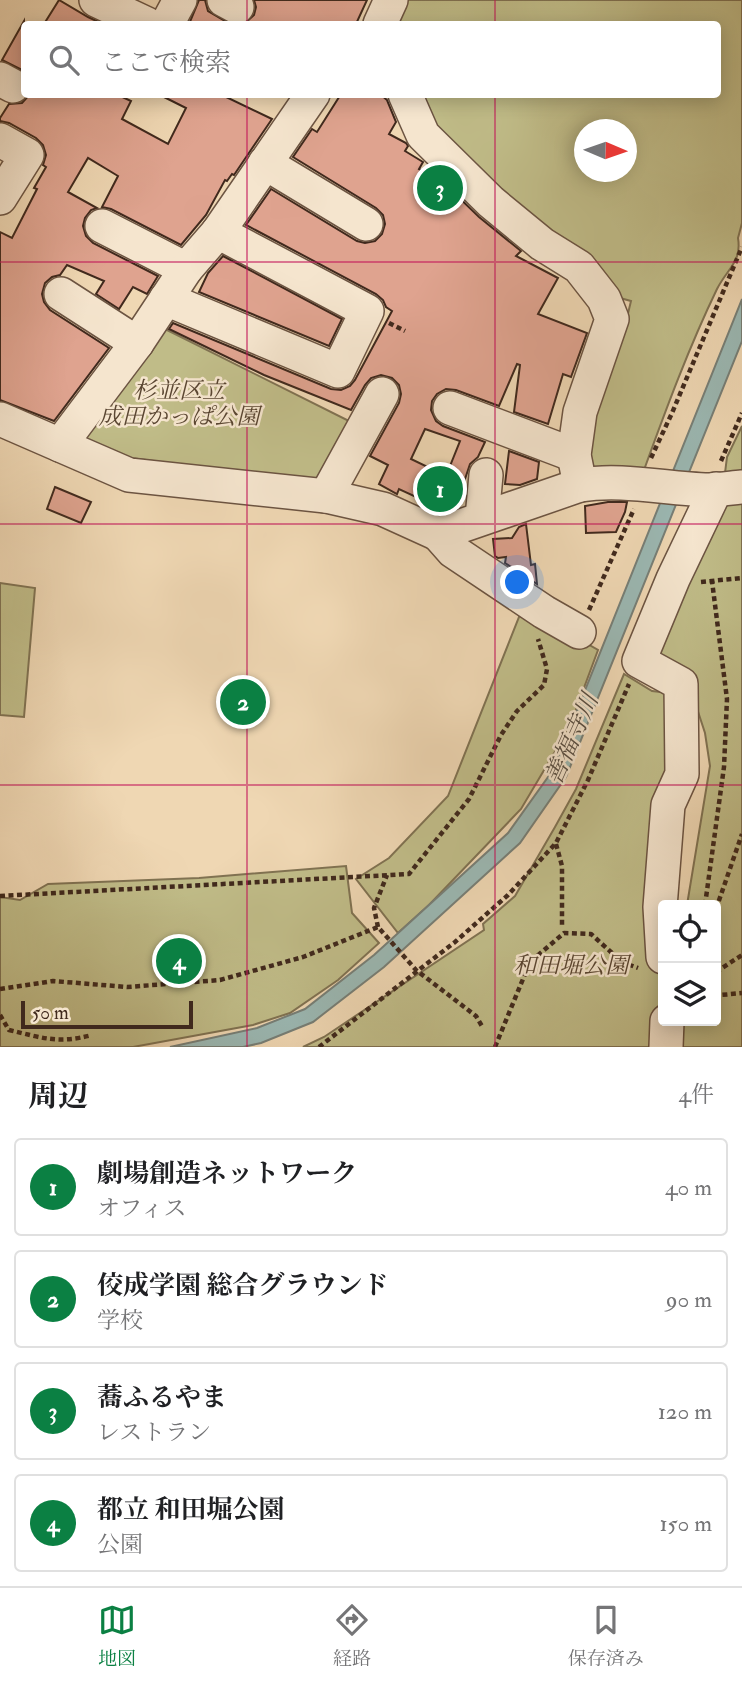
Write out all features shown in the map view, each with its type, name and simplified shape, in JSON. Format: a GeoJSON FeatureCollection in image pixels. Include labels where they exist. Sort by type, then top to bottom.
{"type":"FeatureCollection","features":[{"type":"Feature","properties":{"kind":"street"},"geometry":{"type":"LineString","coordinates":[[169,21],[180,0]]}},
{"type":"Feature","properties":{"kind":"street"},"geometry":{"type":"LineString","coordinates":[[381,21],[391,0]]}},
{"type":"Feature","properties":{"kind":"street"},"geometry":{"type":"LineString","coordinates":[[108,2],[142,21]]}},
{"type":"Feature","properties":{"kind":"street"},"geometry":{"type":"LineString","coordinates":[[60,445],[137,343],[186,269],[218,232],[265,163],[303,98]]}},
{"type":"Feature","properties":{"kind":"street"},"geometry":{"type":"LineString","coordinates":[[407,98],[423,135],[491,202],[542,244],[579,267],[604,299],[612,319],[580,412],[577,470]]}},
{"type":"Feature","properties":{"kind":"street"},"geometry":{"type":"LineString","coordinates":[[0,140],[27,155],[0,198]]}},
{"type":"Feature","properties":{"kind":"street"},"geometry":{"type":"LineString","coordinates":[[265,163],[366,224]]}},
{"type":"Feature","properties":{"kind":"street"},"geometry":{"type":"LineString","coordinates":[[102,226],[186,269]]}},
{"type":"Feature","properties":{"kind":"street"},"geometry":{"type":"LineString","coordinates":[[166,299],[338,371],[367,311],[218,232]]}},
{"type":"Feature","properties":{"kind":"street"},"geometry":{"type":"LineString","coordinates":[[61,294],[137,343]]}},
{"type":"Feature","properties":{"kind":"street"},"geometry":{"type":"LineString","coordinates":[[326,496],[383,394]]}},
{"type":"Feature","properties":{"kind":"street"},"geometry":{"type":"LineString","coordinates":[[450,408],[577,470],[643,484],[721,489],[671,583],[639,661],[681,684],[682,774],[668,805],[653,963]]}},
{"type":"Feature","properties":{"kind":"street"},"geometry":{"type":"LineString","coordinates":[[0,419],[129,475],[326,496],[383,509],[438,534],[453,551],[544,612],[579,632]]}},
{"type":"Feature","properties":{"kind":"street"},"geometry":{"type":"LineString","coordinates":[[438,534],[482,518],[577,470]]}},
{"type":"Feature","properties":{"kind":"street"},"geometry":{"type":"LineString","coordinates":[[482,518],[486,475]]}},
{"type":"Feature","properties":{"kind":"street"},"geometry":{"type":"LineString","coordinates":[[666,1047],[667,1026]]}},
{"type":"Feature","properties":{"kind":"path"},"geometry":{"type":"LineString","coordinates":[[579,632],[635,507],[742,247]]}},
{"type":"Feature","properties":{"kind":"path"},"geometry":{"type":"LineString","coordinates":[[721,489],[719,467],[742,413]]}},
{"type":"Feature","properties":{"kind":"path"},"geometry":{"type":"LineString","coordinates":[[671,583],[742,579]]}},
{"type":"Feature","properties":{"kind":"path"},"geometry":{"type":"LineString","coordinates":[[706,900],[724,767],[727,699],[712,581]]}},
{"type":"Feature","properties":{"kind":"path"},"geometry":{"type":"LineString","coordinates":[[0,896],[410,874],[469,799],[501,735],[517,711],[544,685],[547,669],[538,639],[544,612]]}},
{"type":"Feature","properties":{"kind":"path"},"geometry":{"type":"LineString","coordinates":[[318,1047],[367,1012],[414,968],[464,934],[508,895],[556,843],[588,780],[639,661]]}},
{"type":"Feature","properties":{"kind":"path"},"geometry":{"type":"LineString","coordinates":[[719,900],[742,834]]}},
{"type":"Feature","properties":{"kind":"path"},"geometry":{"type":"LineString","coordinates":[[556,843],[562,866],[562,927]]}},
{"type":"Feature","properties":{"kind":"path"},"geometry":{"type":"LineString","coordinates":[[387,875],[374,908],[378,927],[414,968],[476,1016],[483,1027]]}},
{"type":"Feature","properties":{"kind":"path"},"geometry":{"type":"LineString","coordinates":[[0,989],[53,981],[127,987],[220,980],[303,957],[378,927]]}},
{"type":"Feature","properties":{"kind":"path"},"geometry":{"type":"LineString","coordinates":[[495,1047],[530,962],[564,933],[591,934],[622,962],[634,968],[653,963]]}},
{"type":"Feature","properties":{"kind":"path"},"geometry":{"type":"LineString","coordinates":[[721,969],[742,955]]}},
{"type":"Feature","properties":{"kind":"path"},"geometry":{"type":"LineString","coordinates":[[721,995],[742,993]]}},
{"type":"Feature","properties":{"kind":"path"},"geometry":{"type":"LineString","coordinates":[[0,1015],[9,1031],[54,1041],[92,1035]]}},
{"type":"Feature","properties":{"kind":"green space"},"geometry":{"type":"Polygon","coordinates":[[[403,0],[742,0],[742,223],[738,253],[717,289],[697,333],[644,470],[584,467],[591,413],[625,326],[631,301],[620,298],[547,233],[434,125],[420,98],[721,98],[721,21],[393,21],[403,0]]]}},
{"type":"Feature","properties":{"kind":"green space","name":"杉並区立 成田かっぱ公園"},"geometry":{"type":"Polygon","coordinates":[[[157,325],[355,424],[327,484],[131,458],[78,440],[157,325]]]}},
{"type":"Feature","properties":{"kind":"green space"},"geometry":{"type":"Polygon","coordinates":[[[742,426],[742,479],[724,481],[727,457],[742,426]]]}},
{"type":"Feature","properties":{"kind":"green space","name":"和田堀公園"},"geometry":{"type":"Polygon","coordinates":[[[742,495],[742,1047],[303,1047],[324,1037],[484,930],[483,924],[515,896],[576,789],[624,674],[652,691],[669,693],[665,900],[658,900],[658,1026],[721,1026],[721,900],[688,900],[710,766],[705,733],[687,678],[655,661],[722,505],[742,495]]]}},
{"type":"Feature","properties":{"kind":"green space"},"geometry":{"type":"Polygon","coordinates":[[[0,583],[35,588],[24,717],[0,715],[0,583]]]}},
{"type":"Feature","properties":{"kind":"green space"},"geometry":{"type":"Polygon","coordinates":[[[523,607],[598,650],[569,728],[521,809],[429,905],[398,933],[356,879],[389,858],[448,796],[523,607]]]}},
{"type":"Feature","properties":{"kind":"green space"},"geometry":{"type":"Polygon","coordinates":[[[346,866],[352,913],[379,943],[338,980],[290,1013],[253,1025],[133,1047],[0,1047],[0,897],[20,900],[48,884],[199,878],[346,866]]]}},
{"type":"Feature","properties":{"kind":"water","name":"善福寺川"},"geometry":{"type":"Polygon","coordinates":[[[742,299],[742,341],[566,777],[520,843],[384,967],[313,1022],[261,1043],[243,1047],[170,1047],[257,1028],[305,1009],[374,955],[508,833],[553,770],[742,299]]]}},
{"type":"Feature","properties":{"kind":"building"},"geometry":{"type":"Polygon","coordinates":[[[59,0],[97,21],[46,21],[59,0]]]}},
{"type":"Feature","properties":{"kind":"building"},"geometry":{"type":"Polygon","coordinates":[[[199,0],[205,0],[208,11],[225,21],[190,21],[199,0]]]}},
{"type":"Feature","properties":{"kind":"building"},"geometry":{"type":"Polygon","coordinates":[[[254,0],[367,0],[357,21],[247,21],[254,15],[254,0]]]}},
{"type":"Feature","properties":{"kind":"building"},"geometry":{"type":"Polygon","coordinates":[[[21,26],[21,70],[2,60],[21,26]]]}},
{"type":"Feature","properties":{"kind":"building"},"geometry":{"type":"Polygon","coordinates":[[[26,98],[125,98],[131,101],[122,119],[168,144],[186,108],[166,98],[228,98],[272,119],[234,175],[225,180],[206,215],[181,245],[102,207],[118,176],[88,158],[68,192],[97,208],[91,210],[85,218],[83,226],[86,236],[93,243],[158,276],[147,294],[133,287],[119,309],[96,294],[104,281],[67,265],[60,275],[45,283],[42,294],[50,310],[109,348],[54,421],[0,400],[0,232],[12,238],[46,167],[43,165],[46,155],[43,145],[36,138],[0,121],[9,104],[22,103],[26,98]]]}},
{"type":"Feature","properties":{"kind":"building"},"geometry":{"type":"Polygon","coordinates":[[[338,98],[385,98],[396,122],[389,134],[406,143],[408,146],[405,151],[423,162],[419,169],[443,182],[479,217],[521,251],[516,256],[558,278],[538,314],[587,333],[571,377],[563,374],[548,424],[514,412],[520,365],[517,364],[499,406],[456,390],[446,389],[437,394],[432,401],[431,410],[436,421],[485,442],[478,457],[470,464],[457,503],[445,499],[440,508],[399,489],[397,494],[379,484],[388,465],[370,456],[399,403],[399,385],[392,378],[381,375],[371,378],[351,410],[264,375],[169,329],[173,323],[331,389],[341,390],[355,380],[392,311],[376,294],[246,225],[271,189],[357,241],[375,241],[382,234],[385,224],[383,215],[376,208],[293,157],[312,129],[317,132],[338,98]],[[425,429],[411,459],[446,476],[460,441],[425,429]]]}},
{"type":"Feature","properties":{"kind":"building"},"geometry":{"type":"Polygon","coordinates":[[[223,256],[342,319],[329,346],[199,292],[208,273],[223,256]]]}},
{"type":"Feature","properties":{"kind":"building"},"geometry":{"type":"Polygon","coordinates":[[[509,451],[539,462],[537,479],[520,485],[505,484],[509,451]]]}},
{"type":"Feature","properties":{"kind":"building"},"geometry":{"type":"Polygon","coordinates":[[[55,487],[91,502],[81,523],[47,509],[55,487]]]}},
{"type":"Feature","properties":{"kind":"building"},"geometry":{"type":"Polygon","coordinates":[[[627,502],[616,532],[586,533],[585,506],[627,502]]]}},
{"type":"Feature","properties":{"kind":"building"},"geometry":{"type":"Polygon","coordinates":[[[526,524],[531,565],[535,564],[537,584],[505,563],[506,557],[495,556],[493,539],[512,538],[519,527],[526,524]]]}},
{"type":"Feature","properties":{"kind":"place","name":"蕎ふるやま"},"geometry":{"type":"Point","coordinates":[440,188]}},
{"type":"Feature","properties":{"kind":"place","name":"劇場創造ネットワーク"},"geometry":{"type":"Point","coordinates":[440,489]}},
{"type":"Feature","properties":{"kind":"place","name":"佼成学園 総合グラウンド"},"geometry":{"type":"Point","coordinates":[243,702]}},
{"type":"Feature","properties":{"kind":"place","name":"都立 和田堀公園"},"geometry":{"type":"Point","coordinates":[179,961]}}]}
